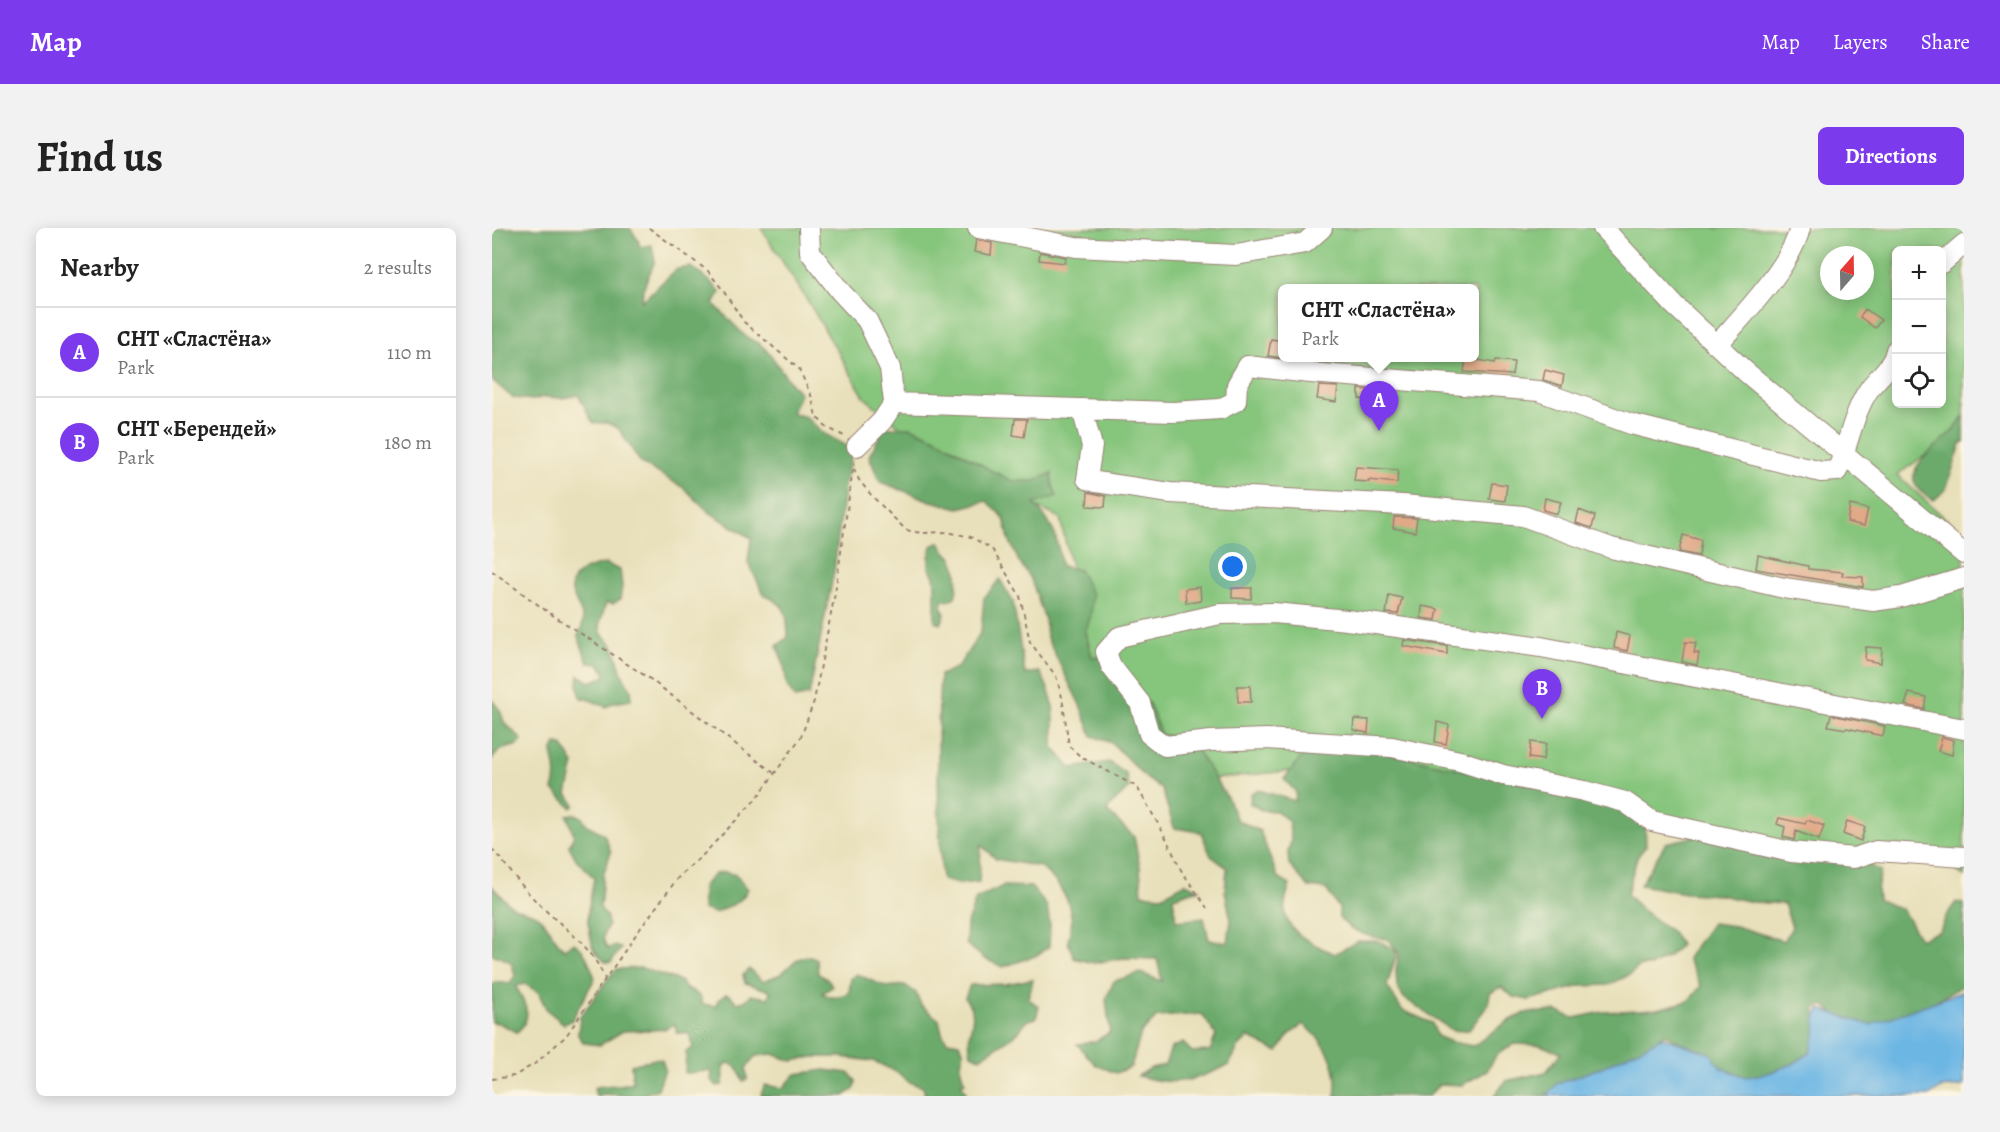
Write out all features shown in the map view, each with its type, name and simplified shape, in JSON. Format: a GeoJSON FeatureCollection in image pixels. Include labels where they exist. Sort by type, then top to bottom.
{"type":"FeatureCollection","features":[{"type":"Feature","properties":{"kind":"street"},"geometry":{"type":"LineString","coordinates":[[809,228],[810,252],[840,291],[867,320],[890,368],[894,403],[882,421],[857,446]]}},
{"type":"Feature","properties":{"kind":"street"},"geometry":{"type":"LineString","coordinates":[[978,228],[1076,247],[1236,255],[1305,243],[1322,228]]}},
{"type":"Feature","properties":{"kind":"street"},"geometry":{"type":"LineString","coordinates":[[1603,228],[1674,305],[1746,372],[1964,554]]}},
{"type":"Feature","properties":{"kind":"street"},"geometry":{"type":"LineString","coordinates":[[1718,345],[1771,282],[1798,237],[1800,228]]}},
{"type":"Feature","properties":{"kind":"street"},"geometry":{"type":"LineString","coordinates":[[1946,259],[1964,244]]}},
{"type":"Feature","properties":{"kind":"street"},"geometry":{"type":"LineString","coordinates":[[894,403],[1173,412],[1220,409],[1236,401],[1237,385],[1248,366],[1539,391],[1631,424],[1821,472],[1837,471],[1845,454],[1853,423],[1868,390],[1895,354]]}},
{"type":"Feature","properties":{"kind":"street"},"geometry":{"type":"LineString","coordinates":[[1082,409],[1092,446],[1087,478],[1096,482],[1170,493],[1392,504],[1523,516],[1611,548],[1784,588],[1873,601],[1900,597],[1964,578]]}},
{"type":"Feature","properties":{"kind":"street"},"geometry":{"type":"LineString","coordinates":[[1964,729],[1541,647],[1347,620],[1274,614],[1220,614],[1119,637],[1106,652],[1111,666],[1140,703],[1149,734],[1165,746],[1211,741],[1266,739],[1392,747],[1460,761],[1503,776],[1584,791],[1625,802],[1652,820],[1791,852],[1854,858],[1876,851],[1964,857]]}},
{"type":"Feature","properties":{"kind":"path"},"geometry":{"type":"LineString","coordinates":[[492,1079],[514,1076],[536,1063],[566,1036],[680,875],[701,857],[749,807],[775,774],[801,737],[814,701],[835,593],[857,446],[826,427],[816,416],[812,395],[799,369],[744,322],[708,271],[650,228]]}},
{"type":"Feature","properties":{"kind":"path"},"geometry":{"type":"LineString","coordinates":[[853,467],[859,480],[872,496],[906,530],[921,533],[947,532],[971,537],[992,549],[1020,596],[1030,642],[1056,676],[1062,697],[1069,746],[1081,757],[1137,787],[1164,834],[1181,870],[1207,908]]}},
{"type":"Feature","properties":{"kind":"path"},"geometry":{"type":"LineString","coordinates":[[492,571],[548,612],[650,679],[775,774]]}},
{"type":"Feature","properties":{"kind":"path"},"geometry":{"type":"LineString","coordinates":[[492,849],[537,902],[585,946],[597,961],[605,979]]}},
{"type":"Feature","properties":{"kind":"green space"},"geometry":{"type":"Polygon","coordinates":[[[492,228],[630,228],[640,247],[652,245],[655,261],[643,289],[642,301],[677,269],[691,267],[710,281],[720,292],[714,304],[746,337],[759,343],[770,354],[800,393],[792,413],[806,417],[823,433],[847,446],[851,458],[844,487],[834,572],[809,695],[795,698],[787,686],[784,665],[777,646],[788,637],[785,611],[778,602],[764,595],[748,562],[751,538],[709,512],[684,488],[641,463],[618,428],[607,423],[593,423],[578,395],[533,400],[513,398],[492,380],[492,228]]]}},
{"type":"Feature","properties":{"kind":"green space"},"geometry":{"type":"Polygon","coordinates":[[[761,228],[1964,228],[1964,420],[1947,440],[1897,475],[1964,535],[1964,876],[1936,856],[1794,861],[1454,776],[1287,771],[1184,782],[1097,681],[1060,518],[946,464],[865,398],[809,303],[761,228]]]}},
{"type":"Feature","properties":{"kind":"green space"},"geometry":{"type":"Polygon","coordinates":[[[1964,416],[1964,443],[1961,444],[1946,489],[1934,500],[1921,492],[1915,484],[1914,475],[1923,458],[1949,435],[1964,416]]]}},
{"type":"Feature","properties":{"kind":"green space"},"geometry":{"type":"Polygon","coordinates":[[[910,427],[936,438],[1013,481],[1035,481],[1052,473],[1052,483],[1057,496],[1034,504],[1054,532],[1061,566],[1079,570],[1092,594],[1091,615],[1085,632],[1092,657],[1106,658],[1149,704],[1161,735],[1189,738],[1228,799],[1237,820],[1260,831],[1278,878],[1290,885],[1285,914],[1294,930],[1309,942],[1335,954],[1358,941],[1380,941],[1397,952],[1387,986],[1402,1010],[1432,1023],[1437,1036],[1451,1042],[1473,1046],[1507,1022],[1525,1013],[1556,1011],[1574,1018],[1603,1012],[1657,1009],[1689,1001],[1701,986],[1687,958],[1712,923],[1735,926],[1784,941],[1792,927],[1784,904],[1752,902],[1720,895],[1686,893],[1640,885],[1666,843],[1702,835],[1866,863],[1881,871],[1877,889],[1878,900],[1902,909],[1920,939],[1940,931],[1946,916],[1956,902],[1964,904],[1964,985],[1915,1013],[1880,1024],[1850,1027],[1824,1005],[1815,1008],[1818,1039],[1806,1060],[1747,1081],[1720,1071],[1705,1056],[1665,1034],[1624,1062],[1561,1086],[1544,1096],[1494,1096],[1506,1081],[1546,1072],[1561,1053],[1540,1045],[1515,1044],[1497,1054],[1487,1071],[1462,1085],[1439,1084],[1429,1096],[1335,1096],[1335,1075],[1330,1056],[1319,1039],[1303,1024],[1288,1036],[1278,1052],[1248,1037],[1238,1048],[1229,1065],[1205,1075],[1175,1082],[1138,1076],[1151,1068],[1165,1065],[1171,1048],[1183,1043],[1192,1052],[1210,1051],[1216,1035],[1202,1014],[1157,1017],[1141,1033],[1131,1067],[1116,1073],[1096,1065],[1077,1044],[1096,1041],[1110,1032],[1106,999],[1114,981],[1140,973],[1162,981],[1157,959],[1124,958],[1094,963],[1074,958],[1068,942],[1072,920],[1068,901],[1057,883],[1041,867],[996,859],[981,845],[979,882],[959,884],[942,880],[938,778],[940,675],[958,667],[981,632],[984,598],[1000,579],[1013,602],[1025,674],[1040,672],[1052,700],[1053,747],[1071,768],[1109,762],[1126,774],[1129,788],[1107,811],[1134,837],[1142,894],[1162,896],[1186,883],[1199,889],[1173,897],[1176,921],[1204,918],[1209,940],[1228,943],[1231,920],[1225,891],[1227,868],[1211,856],[1201,832],[1174,828],[1162,789],[1147,779],[1112,743],[1092,736],[1080,705],[1047,638],[1045,620],[1031,579],[1019,562],[1009,539],[1004,518],[987,501],[959,508],[931,501],[880,482],[869,456],[884,428],[910,427]]]}},
{"type":"Feature","properties":{"kind":"green space"},"geometry":{"type":"Polygon","coordinates":[[[940,542],[952,558],[957,572],[955,597],[948,601],[943,599],[941,606],[945,614],[941,624],[935,622],[934,576],[929,568],[932,546],[940,542]]]}},
{"type":"Feature","properties":{"kind":"green space"},"geometry":{"type":"Polygon","coordinates":[[[606,564],[620,570],[622,586],[620,599],[613,604],[606,603],[600,623],[601,633],[614,647],[622,674],[631,690],[631,700],[613,703],[606,707],[588,699],[582,699],[580,693],[579,675],[590,682],[606,674],[599,664],[588,663],[578,636],[583,623],[572,591],[572,584],[583,571],[606,564]]]}},
{"type":"Feature","properties":{"kind":"green space"},"geometry":{"type":"Polygon","coordinates":[[[492,700],[500,710],[504,722],[522,740],[518,745],[500,750],[492,759],[492,700]]]}},
{"type":"Feature","properties":{"kind":"green space"},"geometry":{"type":"Polygon","coordinates":[[[556,744],[562,745],[574,764],[567,794],[575,805],[572,808],[553,790],[556,776],[552,752],[556,744]]]}},
{"type":"Feature","properties":{"kind":"green space"},"geometry":{"type":"Polygon","coordinates":[[[1312,747],[1368,749],[1613,803],[1645,821],[1646,846],[1637,857],[1627,894],[1640,908],[1673,933],[1680,945],[1669,956],[1652,966],[1640,966],[1629,975],[1609,985],[1581,986],[1529,1000],[1513,997],[1502,987],[1490,993],[1488,1005],[1469,1030],[1453,1031],[1404,998],[1397,987],[1396,970],[1399,953],[1387,939],[1367,935],[1350,927],[1339,918],[1339,908],[1326,889],[1309,887],[1289,865],[1288,852],[1291,840],[1289,822],[1277,811],[1261,810],[1250,803],[1251,793],[1259,790],[1295,801],[1296,792],[1284,779],[1312,747]]]}},
{"type":"Feature","properties":{"kind":"green space"},"geometry":{"type":"Polygon","coordinates":[[[575,814],[582,817],[587,825],[604,834],[611,852],[603,875],[600,908],[607,917],[608,926],[604,937],[606,946],[608,949],[615,945],[621,948],[611,962],[605,962],[593,949],[588,911],[594,878],[576,859],[569,846],[574,835],[567,815],[575,814]]]}},
{"type":"Feature","properties":{"kind":"green space"},"geometry":{"type":"Polygon","coordinates":[[[724,872],[736,875],[748,889],[737,902],[715,913],[703,909],[703,886],[715,874],[724,872]]]}},
{"type":"Feature","properties":{"kind":"green space"},"geometry":{"type":"Polygon","coordinates":[[[492,886],[511,905],[540,918],[564,949],[573,943],[584,953],[595,978],[571,1021],[564,1024],[547,1010],[538,992],[525,984],[516,986],[525,1004],[527,1015],[526,1021],[517,1032],[492,1022],[492,986],[496,982],[510,984],[515,975],[511,962],[492,954],[492,886]]]}},
{"type":"Feature","properties":{"kind":"green space"},"geometry":{"type":"Polygon","coordinates":[[[1003,886],[1031,887],[1047,906],[1050,926],[1049,947],[1035,956],[1003,967],[985,959],[966,944],[967,923],[976,899],[1003,886]]]}},
{"type":"Feature","properties":{"kind":"green space"},"geometry":{"type":"Polygon","coordinates":[[[806,956],[817,959],[818,974],[829,980],[832,987],[822,993],[829,996],[839,997],[849,992],[851,978],[857,974],[886,987],[905,985],[916,993],[921,1005],[939,1020],[942,1033],[947,1041],[959,1043],[964,1052],[961,1067],[965,1082],[961,1084],[968,1096],[922,1096],[925,1094],[923,1087],[909,1082],[897,1072],[873,1061],[813,1057],[792,1061],[773,1054],[756,1056],[746,1068],[747,1080],[743,1081],[737,1067],[729,1063],[723,1066],[722,1085],[717,1086],[711,1080],[712,1072],[685,1073],[686,1052],[693,1048],[689,1033],[677,1033],[675,1024],[664,1029],[623,1031],[600,1045],[584,1043],[578,1035],[580,1017],[617,969],[642,968],[680,981],[686,989],[693,991],[701,998],[702,1004],[716,1006],[718,1000],[726,994],[737,1003],[745,1001],[751,995],[768,998],[770,991],[745,983],[743,975],[749,969],[763,981],[781,974],[796,960],[806,956]]]}},
{"type":"Feature","properties":{"kind":"green space"},"geometry":{"type":"Polygon","coordinates":[[[1033,979],[1028,998],[1039,1007],[1036,1018],[1026,1021],[1018,1033],[980,1058],[971,1054],[969,1039],[973,1015],[965,998],[970,985],[1005,984],[1033,979]]]}},
{"type":"Feature","properties":{"kind":"green space"},"geometry":{"type":"Polygon","coordinates":[[[655,1059],[662,1060],[665,1069],[658,1089],[640,1096],[603,1094],[596,1096],[594,1088],[633,1082],[631,1065],[655,1059]]]}},
{"type":"Feature","properties":{"kind":"green space"},"geometry":{"type":"Polygon","coordinates":[[[825,1070],[849,1073],[856,1081],[855,1088],[844,1096],[763,1096],[761,1094],[765,1085],[783,1088],[796,1074],[825,1070]]]}},
{"type":"Feature","properties":{"kind":"water"},"geometry":{"type":"Polygon","coordinates":[[[1964,991],[1964,1086],[1941,1088],[1929,1096],[1547,1096],[1557,1084],[1602,1067],[1663,1037],[1711,1054],[1721,1068],[1746,1077],[1768,1073],[1793,1064],[1810,1053],[1815,1036],[1816,1017],[1820,1009],[1870,1025],[1964,991]]]}},
{"type":"Feature","properties":{"kind":"building"},"geometry":{"type":"Polygon","coordinates":[[[976,240],[992,243],[991,255],[974,252],[976,240]]]}},
{"type":"Feature","properties":{"kind":"building"},"geometry":{"type":"Polygon","coordinates":[[[1040,252],[1066,257],[1065,263],[1039,260],[1040,252]]]}},
{"type":"Feature","properties":{"kind":"building"},"geometry":{"type":"Polygon","coordinates":[[[1865,309],[1881,320],[1875,328],[1860,317],[1865,309]]]}},
{"type":"Feature","properties":{"kind":"building"},"geometry":{"type":"Polygon","coordinates":[[[1271,339],[1278,340],[1278,357],[1268,356],[1271,339]]]}},
{"type":"Feature","properties":{"kind":"building"},"geometry":{"type":"Polygon","coordinates":[[[1479,360],[1495,363],[1496,360],[1514,362],[1512,375],[1464,372],[1465,362],[1479,360]]]}},
{"type":"Feature","properties":{"kind":"building"},"geometry":{"type":"Polygon","coordinates":[[[1545,370],[1564,375],[1562,386],[1543,380],[1545,370]]]}},
{"type":"Feature","properties":{"kind":"building"},"geometry":{"type":"Polygon","coordinates":[[[1319,386],[1338,387],[1336,402],[1317,399],[1319,386]]]}},
{"type":"Feature","properties":{"kind":"building"},"geometry":{"type":"Polygon","coordinates":[[[1359,389],[1396,392],[1394,403],[1359,399],[1359,389]]]}},
{"type":"Feature","properties":{"kind":"building"},"geometry":{"type":"Polygon","coordinates":[[[1015,419],[1027,419],[1024,437],[1013,435],[1015,419]]]}},
{"type":"Feature","properties":{"kind":"building"},"geometry":{"type":"Polygon","coordinates":[[[1356,467],[1398,470],[1397,483],[1354,481],[1356,467]]]}},
{"type":"Feature","properties":{"kind":"building"},"geometry":{"type":"Polygon","coordinates":[[[1492,483],[1507,485],[1505,501],[1489,499],[1492,483]]]}},
{"type":"Feature","properties":{"kind":"building"},"geometry":{"type":"Polygon","coordinates":[[[1088,492],[1106,496],[1105,507],[1087,506],[1088,492]]]}},
{"type":"Feature","properties":{"kind":"building"},"geometry":{"type":"Polygon","coordinates":[[[1545,498],[1561,502],[1557,514],[1543,510],[1545,498]]]}},
{"type":"Feature","properties":{"kind":"building"},"geometry":{"type":"Polygon","coordinates":[[[1850,505],[1868,509],[1864,526],[1847,522],[1850,505]]]}},
{"type":"Feature","properties":{"kind":"building"},"geometry":{"type":"Polygon","coordinates":[[[1579,510],[1595,516],[1592,528],[1576,523],[1579,510]]]}},
{"type":"Feature","properties":{"kind":"building"},"geometry":{"type":"Polygon","coordinates":[[[1394,517],[1417,518],[1415,532],[1393,528],[1394,517]]]}},
{"type":"Feature","properties":{"kind":"building"},"geometry":{"type":"Polygon","coordinates":[[[1683,535],[1701,540],[1699,556],[1679,552],[1683,535]]]}},
{"type":"Feature","properties":{"kind":"building"},"geometry":{"type":"Polygon","coordinates":[[[1758,555],[1808,566],[1808,569],[1843,572],[1842,576],[1863,577],[1863,587],[1756,569],[1758,555]]]}},
{"type":"Feature","properties":{"kind":"building"},"geometry":{"type":"Polygon","coordinates":[[[1200,587],[1201,601],[1186,603],[1185,589],[1200,587]]]}},
{"type":"Feature","properties":{"kind":"building"},"geometry":{"type":"Polygon","coordinates":[[[1232,588],[1252,588],[1251,599],[1232,598],[1232,588]]]}},
{"type":"Feature","properties":{"kind":"building"},"geometry":{"type":"Polygon","coordinates":[[[1389,595],[1402,598],[1398,614],[1386,613],[1389,595]]]}},
{"type":"Feature","properties":{"kind":"building"},"geometry":{"type":"Polygon","coordinates":[[[1422,606],[1438,609],[1436,620],[1421,618],[1422,606]]]}},
{"type":"Feature","properties":{"kind":"building"},"geometry":{"type":"Polygon","coordinates":[[[1616,632],[1630,636],[1627,651],[1614,648],[1616,632]]]}},
{"type":"Feature","properties":{"kind":"building"},"geometry":{"type":"Polygon","coordinates":[[[1404,640],[1447,646],[1447,654],[1403,646],[1404,640]]]}},
{"type":"Feature","properties":{"kind":"building"},"geometry":{"type":"Polygon","coordinates":[[[1685,642],[1696,643],[1694,653],[1699,653],[1697,665],[1682,662],[1685,642]]]}},
{"type":"Feature","properties":{"kind":"building"},"geometry":{"type":"Polygon","coordinates":[[[1866,647],[1882,648],[1881,663],[1865,660],[1866,647]]]}},
{"type":"Feature","properties":{"kind":"building"},"geometry":{"type":"Polygon","coordinates":[[[1237,686],[1250,686],[1251,702],[1238,702],[1237,686]]]}},
{"type":"Feature","properties":{"kind":"building"},"geometry":{"type":"Polygon","coordinates":[[[1909,693],[1926,697],[1924,709],[1905,705],[1909,693]]]}},
{"type":"Feature","properties":{"kind":"building"},"geometry":{"type":"Polygon","coordinates":[[[1831,715],[1885,726],[1883,736],[1828,726],[1831,715]]]}},
{"type":"Feature","properties":{"kind":"building"},"geometry":{"type":"Polygon","coordinates":[[[1354,719],[1369,720],[1368,733],[1353,730],[1354,719]]]}},
{"type":"Feature","properties":{"kind":"building"},"geometry":{"type":"Polygon","coordinates":[[[1437,722],[1449,725],[1446,744],[1435,742],[1437,722]]]}},
{"type":"Feature","properties":{"kind":"building"},"geometry":{"type":"Polygon","coordinates":[[[1942,737],[1954,740],[1952,755],[1938,751],[1942,737]]]}},
{"type":"Feature","properties":{"kind":"building"},"geometry":{"type":"Polygon","coordinates":[[[1531,742],[1546,744],[1543,760],[1529,758],[1531,742]]]}},
{"type":"Feature","properties":{"kind":"building"},"geometry":{"type":"Polygon","coordinates":[[[1779,818],[1805,824],[1807,820],[1824,826],[1819,840],[1796,831],[1794,840],[1783,837],[1785,827],[1777,824],[1779,818]]]}},
{"type":"Feature","properties":{"kind":"building"},"geometry":{"type":"Polygon","coordinates":[[[1847,821],[1865,827],[1861,841],[1843,834],[1847,821]]]}},
{"type":"Feature","properties":{"kind":"place","name":"СНТ «Сластёна»"},"geometry":{"type":"Point","coordinates":[1379,431]}},
{"type":"Feature","properties":{"kind":"place","name":"СНТ «Берендей»"},"geometry":{"type":"Point","coordinates":[1542,719]}}]}
